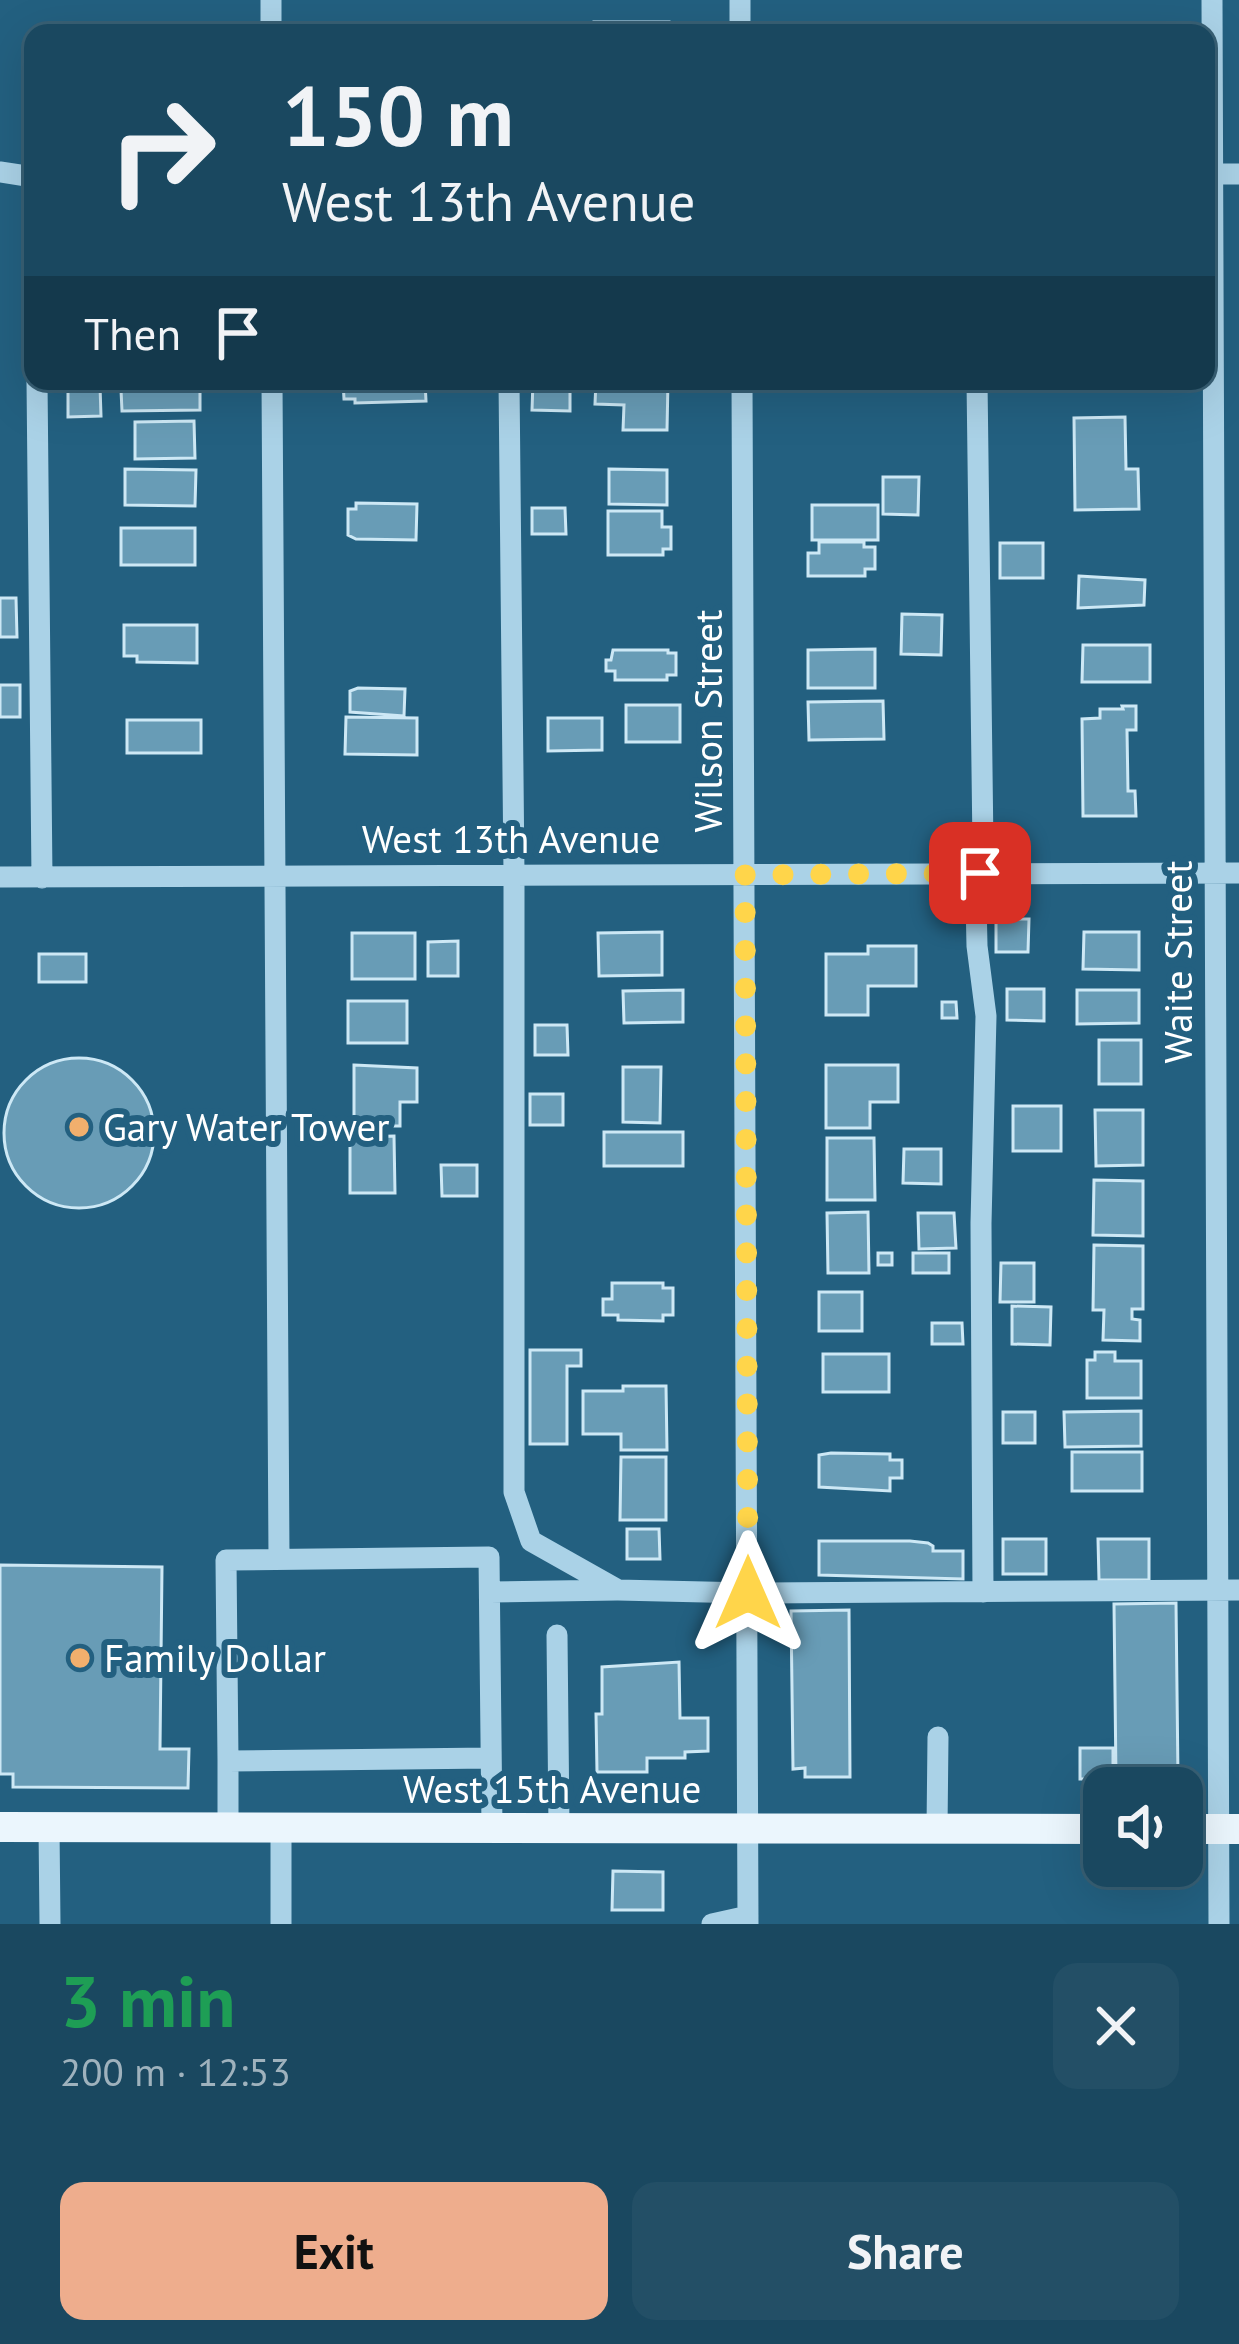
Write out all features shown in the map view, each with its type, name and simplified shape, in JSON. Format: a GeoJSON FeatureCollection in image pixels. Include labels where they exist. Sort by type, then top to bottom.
{"type":"FeatureCollection","features":[{"type":"Feature","properties":{"kind":"main road","name":"West 15th Avenue"},"geometry":{"type":"LineString","coordinates":[[0,1827],[1083,1829]]}},
{"type":"Feature","properties":{"kind":"street"},"geometry":{"type":"LineString","coordinates":[[38,390],[42,878]]}},
{"type":"Feature","properties":{"kind":"street"},"geometry":{"type":"LineString","coordinates":[[272,390],[279,1559]]}},
{"type":"Feature","properties":{"kind":"street"},"geometry":{"type":"LineString","coordinates":[[509,390],[514,1492],[531,1541],[618,1590]]}},
{"type":"Feature","properties":{"kind":"street","name":"Wilson Street"},"geometry":{"type":"LineString","coordinates":[[742,390],[748,1920]]}},
{"type":"Feature","properties":{"kind":"street"},"geometry":{"type":"LineString","coordinates":[[977,390],[983,826],[976,946],[986,1016],[981,1223],[983,1592]]}},
{"type":"Feature","properties":{"kind":"street","name":"Waite Street"},"geometry":{"type":"LineString","coordinates":[[1211,390],[1228,1590],[1229,1829],[1219,1924]]}},
{"type":"Feature","properties":{"kind":"street","name":"West 13th Avenue"},"geometry":{"type":"LineString","coordinates":[[0,877],[1239,873]]}},
{"type":"Feature","properties":{"kind":"street"},"geometry":{"type":"LineString","coordinates":[[228,1828],[226,1560],[490,1557],[492,1828]]}},
{"type":"Feature","properties":{"kind":"street"},"geometry":{"type":"LineString","coordinates":[[490,1592],[1228,1590]]}},
{"type":"Feature","properties":{"kind":"street"},"geometry":{"type":"LineString","coordinates":[[557,1635],[559,1828]]}},
{"type":"Feature","properties":{"kind":"street"},"geometry":{"type":"LineString","coordinates":[[937,1828],[938,1737]]}},
{"type":"Feature","properties":{"kind":"street"},"geometry":{"type":"LineString","coordinates":[[228,1761],[489,1758]]}},
{"type":"Feature","properties":{"kind":"street"},"geometry":{"type":"LineString","coordinates":[[49,1827],[50,1924]]}},
{"type":"Feature","properties":{"kind":"street"},"geometry":{"type":"LineString","coordinates":[[281,1828],[281,1924]]}},
{"type":"Feature","properties":{"kind":"street"},"geometry":{"type":"LineString","coordinates":[[712,1924],[748,1920]]}},
{"type":"Feature","properties":{"kind":"building"},"geometry":{"type":"Polygon","coordinates":[[[594,22],[669,22],[669,24],[594,22]]]}},
{"type":"Feature","properties":{"kind":"building"},"geometry":{"type":"Polygon","coordinates":[[[68,390],[100,390],[101,416],[68,417],[68,390]]]}},
{"type":"Feature","properties":{"kind":"building"},"geometry":{"type":"Polygon","coordinates":[[[121,390],[200,390],[200,410],[122,411],[121,390]]]}},
{"type":"Feature","properties":{"kind":"building"},"geometry":{"type":"Polygon","coordinates":[[[344,390],[425,390],[426,401],[355,403],[355,399],[344,399],[344,390]]]}},
{"type":"Feature","properties":{"kind":"building"},"geometry":{"type":"Polygon","coordinates":[[[533,390],[570,390],[570,411],[532,410],[533,390]]]}},
{"type":"Feature","properties":{"kind":"building"},"geometry":{"type":"Polygon","coordinates":[[[596,390],[668,390],[667,430],[623,430],[624,405],[595,404],[596,390]]]}},
{"type":"Feature","properties":{"kind":"building"},"geometry":{"type":"Polygon","coordinates":[[[1125,417],[1126,469],[1138,469],[1139,509],[1075,510],[1074,418],[1125,417]]]}},
{"type":"Feature","properties":{"kind":"building"},"geometry":{"type":"Polygon","coordinates":[[[194,421],[195,458],[135,459],[135,422],[194,421]]]}},
{"type":"Feature","properties":{"kind":"building"},"geometry":{"type":"Polygon","coordinates":[[[125,469],[196,470],[195,506],[125,505],[125,469]]]}},
{"type":"Feature","properties":{"kind":"building"},"geometry":{"type":"Polygon","coordinates":[[[609,469],[667,470],[667,505],[609,504],[609,469]]]}},
{"type":"Feature","properties":{"kind":"building"},"geometry":{"type":"Polygon","coordinates":[[[883,477],[919,477],[918,515],[883,514],[883,477]]]}},
{"type":"Feature","properties":{"kind":"building"},"geometry":{"type":"Polygon","coordinates":[[[356,503],[417,504],[416,540],[348,535],[348,509],[356,509],[356,503]]]}},
{"type":"Feature","properties":{"kind":"building"},"geometry":{"type":"Polygon","coordinates":[[[812,505],[878,505],[878,540],[812,540],[812,505]]]}},
{"type":"Feature","properties":{"kind":"building"},"geometry":{"type":"Polygon","coordinates":[[[532,508],[565,508],[566,534],[532,534],[532,508]]]}},
{"type":"Feature","properties":{"kind":"building"},"geometry":{"type":"Polygon","coordinates":[[[608,511],[662,511],[662,527],[671,527],[671,549],[663,549],[663,555],[608,555],[608,511]]]}},
{"type":"Feature","properties":{"kind":"building"},"geometry":{"type":"Polygon","coordinates":[[[121,528],[195,528],[195,565],[121,565],[121,528]]]}},
{"type":"Feature","properties":{"kind":"building"},"geometry":{"type":"Polygon","coordinates":[[[819,542],[864,542],[864,547],[875,547],[875,569],[865,569],[865,576],[808,576],[808,553],[819,553],[819,542]]]}},
{"type":"Feature","properties":{"kind":"building"},"geometry":{"type":"Polygon","coordinates":[[[1000,543],[1043,543],[1043,578],[1000,578],[1000,543]]]}},
{"type":"Feature","properties":{"kind":"building"},"geometry":{"type":"Polygon","coordinates":[[[1079,576],[1145,580],[1144,605],[1078,608],[1079,576]]]}},
{"type":"Feature","properties":{"kind":"building"},"geometry":{"type":"Polygon","coordinates":[[[0,598],[16,598],[17,637],[0,637],[0,598]]]}},
{"type":"Feature","properties":{"kind":"building"},"geometry":{"type":"Polygon","coordinates":[[[902,614],[942,615],[941,655],[901,654],[902,614]]]}},
{"type":"Feature","properties":{"kind":"building"},"geometry":{"type":"Polygon","coordinates":[[[124,625],[197,625],[197,663],[137,662],[137,656],[124,656],[124,625]]]}},
{"type":"Feature","properties":{"kind":"building"},"geometry":{"type":"Polygon","coordinates":[[[1083,645],[1150,645],[1150,682],[1082,682],[1083,645]]]}},
{"type":"Feature","properties":{"kind":"building"},"geometry":{"type":"Polygon","coordinates":[[[875,649],[875,688],[808,688],[808,650],[875,649]]]}},
{"type":"Feature","properties":{"kind":"building"},"geometry":{"type":"Polygon","coordinates":[[[613,650],[676,653],[676,675],[667,675],[667,680],[615,680],[615,671],[606,671],[613,650]]]}},
{"type":"Feature","properties":{"kind":"building"},"geometry":{"type":"Polygon","coordinates":[[[0,685],[20,685],[20,717],[0,717],[0,685]]]}},
{"type":"Feature","properties":{"kind":"building"},"geometry":{"type":"Polygon","coordinates":[[[405,689],[404,716],[350,712],[350,691],[405,689]]]}},
{"type":"Feature","properties":{"kind":"building"},"geometry":{"type":"Polygon","coordinates":[[[883,701],[884,739],[809,740],[808,702],[883,701]]]}},
{"type":"Feature","properties":{"kind":"building"},"geometry":{"type":"Polygon","coordinates":[[[626,705],[680,705],[680,742],[626,742],[626,705]]]}},
{"type":"Feature","properties":{"kind":"building"},"geometry":{"type":"Polygon","coordinates":[[[1136,706],[1136,730],[1127,730],[1128,791],[1135,791],[1136,816],[1083,816],[1082,719],[1100,718],[1100,709],[1136,706]]]}},
{"type":"Feature","properties":{"kind":"building"},"geometry":{"type":"Polygon","coordinates":[[[346,717],[417,718],[417,755],[345,754],[346,717]]]}},
{"type":"Feature","properties":{"kind":"building"},"geometry":{"type":"Polygon","coordinates":[[[548,718],[602,718],[602,750],[548,751],[548,718]]]}},
{"type":"Feature","properties":{"kind":"building"},"geometry":{"type":"Polygon","coordinates":[[[127,720],[201,720],[201,753],[127,753],[127,720]]]}},
{"type":"Feature","properties":{"kind":"building"},"geometry":{"type":"Polygon","coordinates":[[[996,919],[1029,919],[1028,952],[996,952],[996,919]]]}},
{"type":"Feature","properties":{"kind":"building"},"geometry":{"type":"Polygon","coordinates":[[[662,932],[662,975],[599,976],[598,933],[662,932]]]}},
{"type":"Feature","properties":{"kind":"building"},"geometry":{"type":"Polygon","coordinates":[[[1084,932],[1139,932],[1139,970],[1083,969],[1084,932]]]}},
{"type":"Feature","properties":{"kind":"building"},"geometry":{"type":"Polygon","coordinates":[[[352,933],[415,933],[415,979],[352,979],[352,933]]]}},
{"type":"Feature","properties":{"kind":"building"},"geometry":{"type":"Polygon","coordinates":[[[458,941],[458,976],[428,976],[428,942],[458,941]]]}},
{"type":"Feature","properties":{"kind":"building"},"geometry":{"type":"Polygon","coordinates":[[[868,946],[916,946],[916,986],[868,986],[868,1015],[826,1015],[826,954],[868,954],[868,946]]]}},
{"type":"Feature","properties":{"kind":"building"},"geometry":{"type":"Polygon","coordinates":[[[39,954],[86,954],[86,982],[39,982],[39,954]]]}},
{"type":"Feature","properties":{"kind":"building"},"geometry":{"type":"Polygon","coordinates":[[[1007,989],[1044,989],[1044,1021],[1007,1020],[1007,989]]]}},
{"type":"Feature","properties":{"kind":"building"},"geometry":{"type":"Polygon","coordinates":[[[683,990],[683,1022],[624,1023],[623,991],[683,990]]]}},
{"type":"Feature","properties":{"kind":"building"},"geometry":{"type":"Polygon","coordinates":[[[1077,990],[1139,990],[1139,1023],[1077,1024],[1077,990]]]}},
{"type":"Feature","properties":{"kind":"building"},"geometry":{"type":"Polygon","coordinates":[[[348,1001],[407,1001],[407,1043],[348,1043],[348,1001]]]}},
{"type":"Feature","properties":{"kind":"building"},"geometry":{"type":"Polygon","coordinates":[[[942,1002],[956,1002],[957,1018],[942,1018],[942,1002]]]}},
{"type":"Feature","properties":{"kind":"building"},"geometry":{"type":"Polygon","coordinates":[[[535,1025],[567,1025],[568,1055],[535,1055],[535,1025]]]}},
{"type":"Feature","properties":{"kind":"building"},"geometry":{"type":"Polygon","coordinates":[[[1099,1040],[1141,1040],[1141,1084],[1099,1084],[1099,1040]]]}},
{"type":"Feature","properties":{"kind":"building","name":"Gary Water Tower"},"geometry":{"type":"Polygon","coordinates":[[[79,1058],[108,1064],[132,1080],[148,1104],[154,1133],[148,1162],[132,1186],[108,1202],[79,1208],[50,1202],[26,1186],[10,1162],[4,1133],[10,1104],[26,1080],[50,1064],[79,1058]]]}},
{"type":"Feature","properties":{"kind":"building"},"geometry":{"type":"Polygon","coordinates":[[[354,1065],[417,1068],[417,1102],[400,1102],[400,1126],[354,1126],[354,1065]]]}},
{"type":"Feature","properties":{"kind":"building"},"geometry":{"type":"Polygon","coordinates":[[[826,1065],[898,1065],[898,1102],[870,1102],[870,1128],[826,1128],[826,1065]]]}},
{"type":"Feature","properties":{"kind":"building"},"geometry":{"type":"Polygon","coordinates":[[[623,1067],[661,1067],[660,1123],[623,1122],[623,1067]]]}},
{"type":"Feature","properties":{"kind":"building"},"geometry":{"type":"Polygon","coordinates":[[[530,1094],[563,1094],[563,1125],[530,1125],[530,1094]]]}},
{"type":"Feature","properties":{"kind":"building"},"geometry":{"type":"Polygon","coordinates":[[[1013,1106],[1061,1106],[1061,1151],[1013,1151],[1013,1106]]]}},
{"type":"Feature","properties":{"kind":"building"},"geometry":{"type":"Polygon","coordinates":[[[1095,1110],[1143,1110],[1143,1165],[1096,1166],[1095,1110]]]}},
{"type":"Feature","properties":{"kind":"building"},"geometry":{"type":"Polygon","coordinates":[[[604,1132],[683,1132],[683,1166],[604,1166],[604,1132]]]}},
{"type":"Feature","properties":{"kind":"building"},"geometry":{"type":"Polygon","coordinates":[[[394,1136],[395,1193],[350,1193],[350,1137],[394,1136]]]}},
{"type":"Feature","properties":{"kind":"building"},"geometry":{"type":"Polygon","coordinates":[[[827,1138],[874,1138],[875,1200],[827,1200],[827,1138]]]}},
{"type":"Feature","properties":{"kind":"building"},"geometry":{"type":"Polygon","coordinates":[[[904,1149],[941,1149],[941,1184],[903,1183],[904,1149]]]}},
{"type":"Feature","properties":{"kind":"building"},"geometry":{"type":"Polygon","coordinates":[[[441,1165],[477,1165],[477,1196],[442,1196],[441,1165]]]}},
{"type":"Feature","properties":{"kind":"building"},"geometry":{"type":"Polygon","coordinates":[[[1094,1180],[1143,1181],[1143,1236],[1093,1235],[1094,1180]]]}},
{"type":"Feature","properties":{"kind":"building"},"geometry":{"type":"Polygon","coordinates":[[[868,1212],[869,1273],[828,1273],[827,1213],[868,1212]]]}},
{"type":"Feature","properties":{"kind":"building"},"geometry":{"type":"Polygon","coordinates":[[[918,1213],[954,1213],[956,1248],[919,1249],[918,1213]]]}},
{"type":"Feature","properties":{"kind":"building"},"geometry":{"type":"Polygon","coordinates":[[[1094,1245],[1143,1246],[1143,1309],[1132,1309],[1132,1319],[1140,1320],[1140,1341],[1103,1340],[1104,1310],[1093,1310],[1094,1245]]]}},
{"type":"Feature","properties":{"kind":"building"},"geometry":{"type":"Polygon","coordinates":[[[878,1253],[892,1253],[892,1265],[878,1265],[878,1253]]]}},
{"type":"Feature","properties":{"kind":"building"},"geometry":{"type":"Polygon","coordinates":[[[913,1253],[949,1253],[949,1273],[913,1273],[913,1253]]]}},
{"type":"Feature","properties":{"kind":"building"},"geometry":{"type":"Polygon","coordinates":[[[1001,1263],[1034,1263],[1034,1302],[1000,1302],[1001,1263]]]}},
{"type":"Feature","properties":{"kind":"building"},"geometry":{"type":"Polygon","coordinates":[[[612,1283],[663,1283],[663,1288],[673,1288],[673,1315],[663,1315],[663,1321],[603,1315],[603,1299],[612,1299],[612,1283]]]}},
{"type":"Feature","properties":{"kind":"building"},"geometry":{"type":"Polygon","coordinates":[[[819,1292],[862,1292],[862,1331],[819,1331],[819,1292]]]}},
{"type":"Feature","properties":{"kind":"building"},"geometry":{"type":"Polygon","coordinates":[[[1012,1306],[1051,1307],[1050,1345],[1012,1344],[1012,1306]]]}},
{"type":"Feature","properties":{"kind":"building"},"geometry":{"type":"Polygon","coordinates":[[[932,1323],[962,1323],[963,1344],[932,1344],[932,1323]]]}},
{"type":"Feature","properties":{"kind":"building"},"geometry":{"type":"Polygon","coordinates":[[[530,1350],[581,1350],[581,1366],[567,1366],[567,1444],[530,1444],[530,1350]]]}},
{"type":"Feature","properties":{"kind":"building"},"geometry":{"type":"Polygon","coordinates":[[[1095,1352],[1115,1352],[1115,1361],[1141,1361],[1141,1398],[1087,1398],[1087,1360],[1095,1360],[1095,1352]]]}},
{"type":"Feature","properties":{"kind":"building"},"geometry":{"type":"Polygon","coordinates":[[[823,1354],[889,1354],[889,1392],[823,1392],[823,1354]]]}},
{"type":"Feature","properties":{"kind":"building"},"geometry":{"type":"Polygon","coordinates":[[[623,1386],[666,1386],[667,1450],[621,1450],[621,1434],[583,1434],[583,1391],[623,1391],[623,1386]]]}},
{"type":"Feature","properties":{"kind":"building"},"geometry":{"type":"Polygon","coordinates":[[[1141,1411],[1141,1446],[1065,1447],[1064,1412],[1141,1411]]]}},
{"type":"Feature","properties":{"kind":"building"},"geometry":{"type":"Polygon","coordinates":[[[1003,1412],[1035,1412],[1035,1443],[1003,1443],[1003,1412]]]}},
{"type":"Feature","properties":{"kind":"building"},"geometry":{"type":"Polygon","coordinates":[[[1072,1452],[1142,1452],[1142,1491],[1072,1491],[1072,1452]]]}},
{"type":"Feature","properties":{"kind":"building"},"geometry":{"type":"Polygon","coordinates":[[[890,1454],[890,1460],[902,1460],[902,1478],[890,1478],[890,1491],[819,1487],[819,1455],[890,1454]]]}},
{"type":"Feature","properties":{"kind":"building"},"geometry":{"type":"Polygon","coordinates":[[[621,1457],[666,1457],[666,1520],[620,1520],[621,1457]]]}},
{"type":"Feature","properties":{"kind":"building"},"geometry":{"type":"Polygon","coordinates":[[[627,1529],[659,1529],[660,1559],[627,1559],[627,1529]]]}},
{"type":"Feature","properties":{"kind":"building"},"geometry":{"type":"Polygon","coordinates":[[[1003,1539],[1046,1539],[1046,1574],[1003,1574],[1003,1539]]]}},
{"type":"Feature","properties":{"kind":"building"},"geometry":{"type":"Polygon","coordinates":[[[1098,1539],[1149,1539],[1149,1580],[1099,1580],[1098,1539]]]}},
{"type":"Feature","properties":{"kind":"building"},"geometry":{"type":"Polygon","coordinates":[[[819,1541],[910,1541],[928,1543],[933,1551],[963,1551],[963,1579],[819,1575],[819,1541]]]}},
{"type":"Feature","properties":{"kind":"building","name":"Family Dollar"},"geometry":{"type":"Polygon","coordinates":[[[0,1565],[162,1567],[160,1749],[189,1749],[188,1788],[13,1787],[13,1774],[0,1774],[0,1565]]]}},
{"type":"Feature","properties":{"kind":"building"},"geometry":{"type":"Polygon","coordinates":[[[1176,1603],[1178,1767],[1116,1767],[1114,1604],[1176,1603]]]}},
{"type":"Feature","properties":{"kind":"building"},"geometry":{"type":"Polygon","coordinates":[[[849,1610],[850,1777],[805,1777],[805,1768],[793,1769],[791,1611],[849,1610]]]}},
{"type":"Feature","properties":{"kind":"building"},"geometry":{"type":"Polygon","coordinates":[[[679,1662],[680,1718],[708,1718],[708,1751],[685,1752],[685,1758],[647,1758],[647,1772],[597,1772],[596,1714],[602,1714],[602,1667],[679,1662]]]}},
{"type":"Feature","properties":{"kind":"building"},"geometry":{"type":"Polygon","coordinates":[[[1080,1748],[1113,1748],[1113,1767],[1083,1767],[1080,1779],[1080,1748]]]}},
{"type":"Feature","properties":{"kind":"building"},"geometry":{"type":"Polygon","coordinates":[[[613,1871],[663,1872],[663,1910],[612,1910],[613,1871]]]}},
{"type":"Feature","properties":{"kind":"place","name":"Gary Water Tower"},"geometry":{"type":"Point","coordinates":[79,1127]}},
{"type":"Feature","properties":{"kind":"place","name":"Family Dollar"},"geometry":{"type":"Point","coordinates":[80,1658]}},
{"type":"Feature","properties":{"kind":"route"},"geometry":{"type":"LineString","coordinates":[[748,1593],[745,875],[980,873]]}}]}
